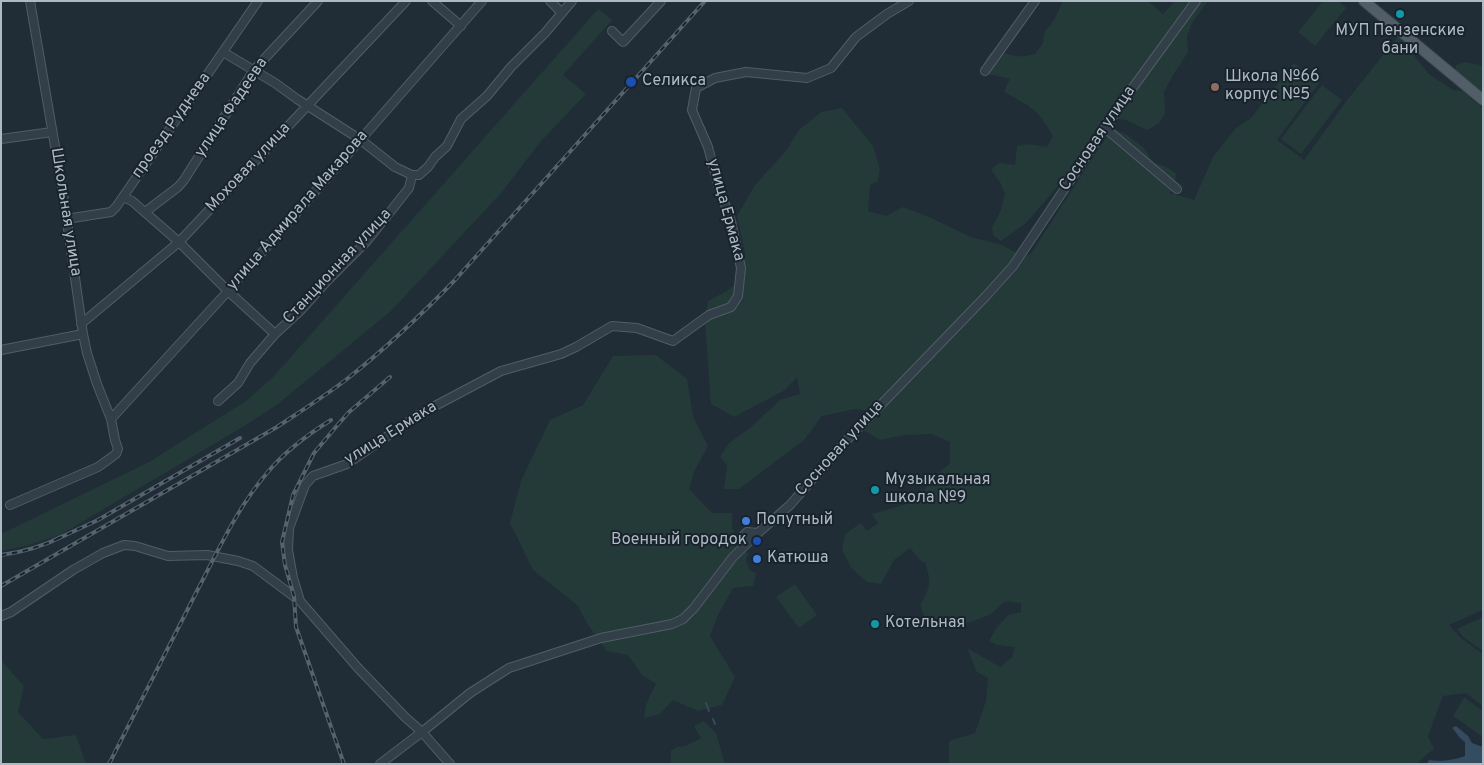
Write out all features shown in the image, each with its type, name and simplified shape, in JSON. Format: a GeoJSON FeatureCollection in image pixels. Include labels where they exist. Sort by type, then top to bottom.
{"type":"FeatureCollection","features":[{"type":"Feature","properties":{"kind":"main road"},"geometry":{"type":"LineString","coordinates":[[1364,1],[1483,100]]}},
{"type":"Feature","properties":{"kind":"street","name":"Школьная улица"},"geometry":{"type":"LineString","coordinates":[[10,505],[98,467],[116,454],[118,449],[111,419],[87,353],[81,324],[66,219],[30,1]]}},
{"type":"Feature","properties":{"kind":"street","name":"проезд Руднева"},"geometry":{"type":"LineString","coordinates":[[66,219],[111,212],[116,207],[258,1]]}},
{"type":"Feature","properties":{"kind":"street","name":"улица Фадеева"},"geometry":{"type":"LineString","coordinates":[[145,212],[184,180],[254,70],[318,1]]}},
{"type":"Feature","properties":{"kind":"street","name":"Моховая улица"},"geometry":{"type":"LineString","coordinates":[[81,324],[179,242],[406,1]]}},
{"type":"Feature","properties":{"kind":"street"},"geometry":{"type":"LineString","coordinates":[[432,1],[461,26]]}},
{"type":"Feature","properties":{"kind":"street","name":"улица Адмирала Макарова"},"geometry":{"type":"LineString","coordinates":[[111,419],[228,291],[482,1]]}},
{"type":"Feature","properties":{"kind":"street"},"geometry":{"type":"LineString","coordinates":[[550,1],[561,12]]}},
{"type":"Feature","properties":{"kind":"street"},"geometry":{"type":"LineString","coordinates":[[223,52],[361,140],[395,167],[412,175],[419,175],[451,141],[461,119],[487,96],[572,1]]}},
{"type":"Feature","properties":{"kind":"street"},"geometry":{"type":"LineString","coordinates":[[612,31],[624,42],[661,1]]}},
{"type":"Feature","properties":{"kind":"street","name":"улица Ермака"},"geometry":{"type":"LineString","coordinates":[[300,601],[293,578],[288,550],[289,528],[305,485],[313,476],[347,464],[418,415],[501,371],[561,354],[612,326],[637,328],[673,341],[709,315],[731,307],[738,296],[741,268],[731,221],[718,188],[708,147],[692,110],[696,88],[716,78],[746,72],[807,78],[831,68],[856,38],[887,14],[909,1]]}},
{"type":"Feature","properties":{"kind":"street"},"geometry":{"type":"LineString","coordinates":[[985,71],[1035,1]]}},
{"type":"Feature","properties":{"kind":"street","name":"Сосновая улица"},"geometry":{"type":"LineString","coordinates":[[422,732],[470,693],[509,668],[601,638],[672,624],[683,619],[694,608],[733,557],[751,539],[745,539],[744,535],[747,532],[758,533],[790,506],[845,442],[1013,266],[1105,128],[1196,1]]}},
{"type":"Feature","properties":{"kind":"street"},"geometry":{"type":"LineString","coordinates":[[1105,128],[1177,189]]}},
{"type":"Feature","properties":{"kind":"street"},"geometry":{"type":"LineString","coordinates":[[1,139],[52,132]]}},
{"type":"Feature","properties":{"kind":"street","name":"Станционная улица"},"geometry":{"type":"LineString","coordinates":[[218,401],[238,383],[250,364],[275,334],[302,309],[367,240],[409,188],[412,175]]}},
{"type":"Feature","properties":{"kind":"street"},"geometry":{"type":"LineString","coordinates":[[123,197],[132,201],[179,242],[275,334]]}},
{"type":"Feature","properties":{"kind":"street"},"geometry":{"type":"LineString","coordinates":[[1,350],[83,334]]}},
{"type":"Feature","properties":{"kind":"street"},"geometry":{"type":"LineString","coordinates":[[1,616],[11,612],[80,566],[124,545],[135,546],[168,556],[208,555],[246,563],[253,566],[300,601],[358,668],[404,717],[422,732],[450,764]]}},
{"type":"Feature","properties":{"kind":"street"},"geometry":{"type":"LineString","coordinates":[[380,764],[422,732]]}},
{"type":"Feature","properties":{"kind":"green space"},"geometry":{"type":"Polygon","coordinates":[[[1063,1],[1148,1],[1163,14],[1175,1],[1208,1],[1193,21],[1187,36],[1188,52],[1164,92],[1165,114],[1159,123],[1147,130],[1126,120],[1108,118],[1100,123],[1073,169],[1026,223],[1001,241],[993,235],[992,227],[1001,210],[1005,194],[1000,182],[991,170],[999,163],[1015,165],[1017,146],[1028,144],[1047,147],[1053,136],[1035,111],[1004,91],[1010,79],[984,73],[981,70],[987,57],[995,48],[1013,56],[1035,54],[1043,43],[1044,33],[1054,20],[1063,1]]]}},
{"type":"Feature","properties":{"kind":"green space"},"geometry":{"type":"Polygon","coordinates":[[[1323,1],[1338,1],[1346,8],[1315,46],[1298,32],[1323,1]]]}},
{"type":"Feature","properties":{"kind":"green space"},"geometry":{"type":"Polygon","coordinates":[[[598,9],[612,20],[563,75],[586,94],[541,141],[502,192],[392,310],[278,404],[246,425],[60,535],[26,546],[1,551],[1,534],[149,462],[246,401],[274,376],[598,9]]]}},
{"type":"Feature","properties":{"kind":"green space"},"geometry":{"type":"Polygon","coordinates":[[[1398,36],[1430,75],[1453,90],[1462,91],[1483,109],[1483,610],[1449,625],[1461,638],[1483,654],[1483,706],[1466,693],[1443,696],[1428,736],[1434,749],[1417,764],[949,764],[949,741],[975,733],[986,701],[988,678],[977,672],[967,648],[1000,667],[1012,657],[1015,647],[997,645],[989,641],[997,627],[1008,615],[1021,612],[1021,603],[1005,601],[991,614],[971,622],[941,627],[926,621],[920,605],[928,589],[929,575],[925,563],[910,548],[894,560],[881,584],[867,582],[851,568],[842,550],[845,534],[861,523],[867,531],[878,523],[872,514],[917,501],[932,479],[950,463],[950,442],[932,434],[904,435],[880,440],[863,430],[869,411],[855,409],[822,416],[804,440],[739,489],[724,489],[727,465],[720,457],[729,443],[751,427],[780,400],[800,394],[797,377],[785,390],[734,417],[711,404],[705,321],[708,301],[744,279],[745,253],[737,216],[755,185],[785,152],[799,130],[821,112],[842,108],[873,146],[880,170],[878,181],[870,185],[868,211],[886,216],[903,207],[971,237],[1002,245],[1021,255],[1030,255],[1112,128],[1127,135],[1144,148],[1153,162],[1177,174],[1170,193],[1194,200],[1213,157],[1236,128],[1251,118],[1294,63],[1319,83],[1277,140],[1304,160],[1345,103],[1398,36]]]}},
{"type":"Feature","properties":{"kind":"green space"},"geometry":{"type":"Polygon","coordinates":[[[1465,62],[1483,66],[1483,95],[1455,71],[1456,65],[1465,62]]]}},
{"type":"Feature","properties":{"kind":"green space"},"geometry":{"type":"Polygon","coordinates":[[[1322,85],[1342,100],[1301,154],[1281,139],[1322,85]]]}},
{"type":"Feature","properties":{"kind":"green space"},"geometry":{"type":"Polygon","coordinates":[[[656,355],[687,379],[693,416],[708,446],[694,472],[689,489],[712,513],[732,513],[732,528],[748,554],[746,560],[749,569],[756,574],[753,586],[733,588],[718,615],[710,636],[735,677],[722,705],[698,711],[673,700],[660,714],[644,718],[646,704],[656,684],[642,675],[628,655],[607,651],[588,625],[577,605],[533,570],[510,523],[521,481],[550,420],[583,405],[613,356],[656,355]]]}},
{"type":"Feature","properties":{"kind":"green space"},"geometry":{"type":"Polygon","coordinates":[[[795,584],[817,615],[799,628],[776,597],[795,584]]]}},
{"type":"Feature","properties":{"kind":"green space"},"geometry":{"type":"Polygon","coordinates":[[[1483,617],[1483,651],[1463,637],[1457,629],[1483,617]]]}},
{"type":"Feature","properties":{"kind":"green space"},"geometry":{"type":"Polygon","coordinates":[[[1,660],[24,686],[18,712],[43,739],[76,735],[86,764],[1,764],[1,660]]]}},
{"type":"Feature","properties":{"kind":"green space"},"geometry":{"type":"Polygon","coordinates":[[[1464,697],[1483,711],[1483,737],[1453,716],[1464,697]]]}},
{"type":"Feature","properties":{"kind":"green space"},"geometry":{"type":"Polygon","coordinates":[[[704,721],[716,733],[725,764],[671,764],[671,751],[701,738],[694,726],[704,721]]]}},
{"type":"Feature","properties":{"kind":"water"},"geometry":{"type":"Polygon","coordinates":[[[1456,726],[1468,736],[1472,743],[1483,747],[1483,764],[1427,764],[1429,760],[1457,759],[1465,756],[1465,742],[1452,728],[1456,726]]]}},
{"type":"Feature","properties":{"kind":"waterway"},"geometry":{"type":"LineString","coordinates":[[706,703],[709,711]]}},
{"type":"Feature","properties":{"kind":"waterway"},"geometry":{"type":"LineString","coordinates":[[713,719],[715,724]]}},
{"type":"Feature","properties":{"kind":"railway"},"geometry":{"type":"LineString","coordinates":[[1,586],[277,427],[361,368],[402,332],[454,281],[705,1]]}},
{"type":"Feature","properties":{"kind":"railway"},"geometry":{"type":"LineString","coordinates":[[344,764],[296,627],[294,596],[285,565],[282,542],[293,495],[314,453],[349,412],[390,377]]}},
{"type":"Feature","properties":{"kind":"railway"},"geometry":{"type":"LineString","coordinates":[[109,764],[220,545],[246,501],[256,486],[281,458],[331,420]]}},
{"type":"Feature","properties":{"kind":"railway"},"geometry":{"type":"LineString","coordinates":[[57,539],[98,520],[240,438]]}},
{"type":"Feature","properties":{"kind":"railway"},"geometry":{"type":"LineString","coordinates":[[1,555],[33,548],[63,536]]}},
{"type":"Feature","properties":{"kind":"place","name":"МУП Пензенские бани"},"geometry":{"type":"Point","coordinates":[1400,14]}},
{"type":"Feature","properties":{"kind":"place","name":"Селикса"},"geometry":{"type":"Point","coordinates":[631,82]}},
{"type":"Feature","properties":{"kind":"place","name":"Школа №66 корпус №5"},"geometry":{"type":"Point","coordinates":[1215,87]}},
{"type":"Feature","properties":{"kind":"place","name":"Музыкальная школа №9"},"geometry":{"type":"Point","coordinates":[875,490]}},
{"type":"Feature","properties":{"kind":"place","name":"Попутный"},"geometry":{"type":"Point","coordinates":[746,521]}},
{"type":"Feature","properties":{"kind":"place","name":"Военный городок"},"geometry":{"type":"Point","coordinates":[757,541]}},
{"type":"Feature","properties":{"kind":"place","name":"Катюша"},"geometry":{"type":"Point","coordinates":[757,559]}},
{"type":"Feature","properties":{"kind":"place","name":"Котельная"},"geometry":{"type":"Point","coordinates":[875,624]}}]}
